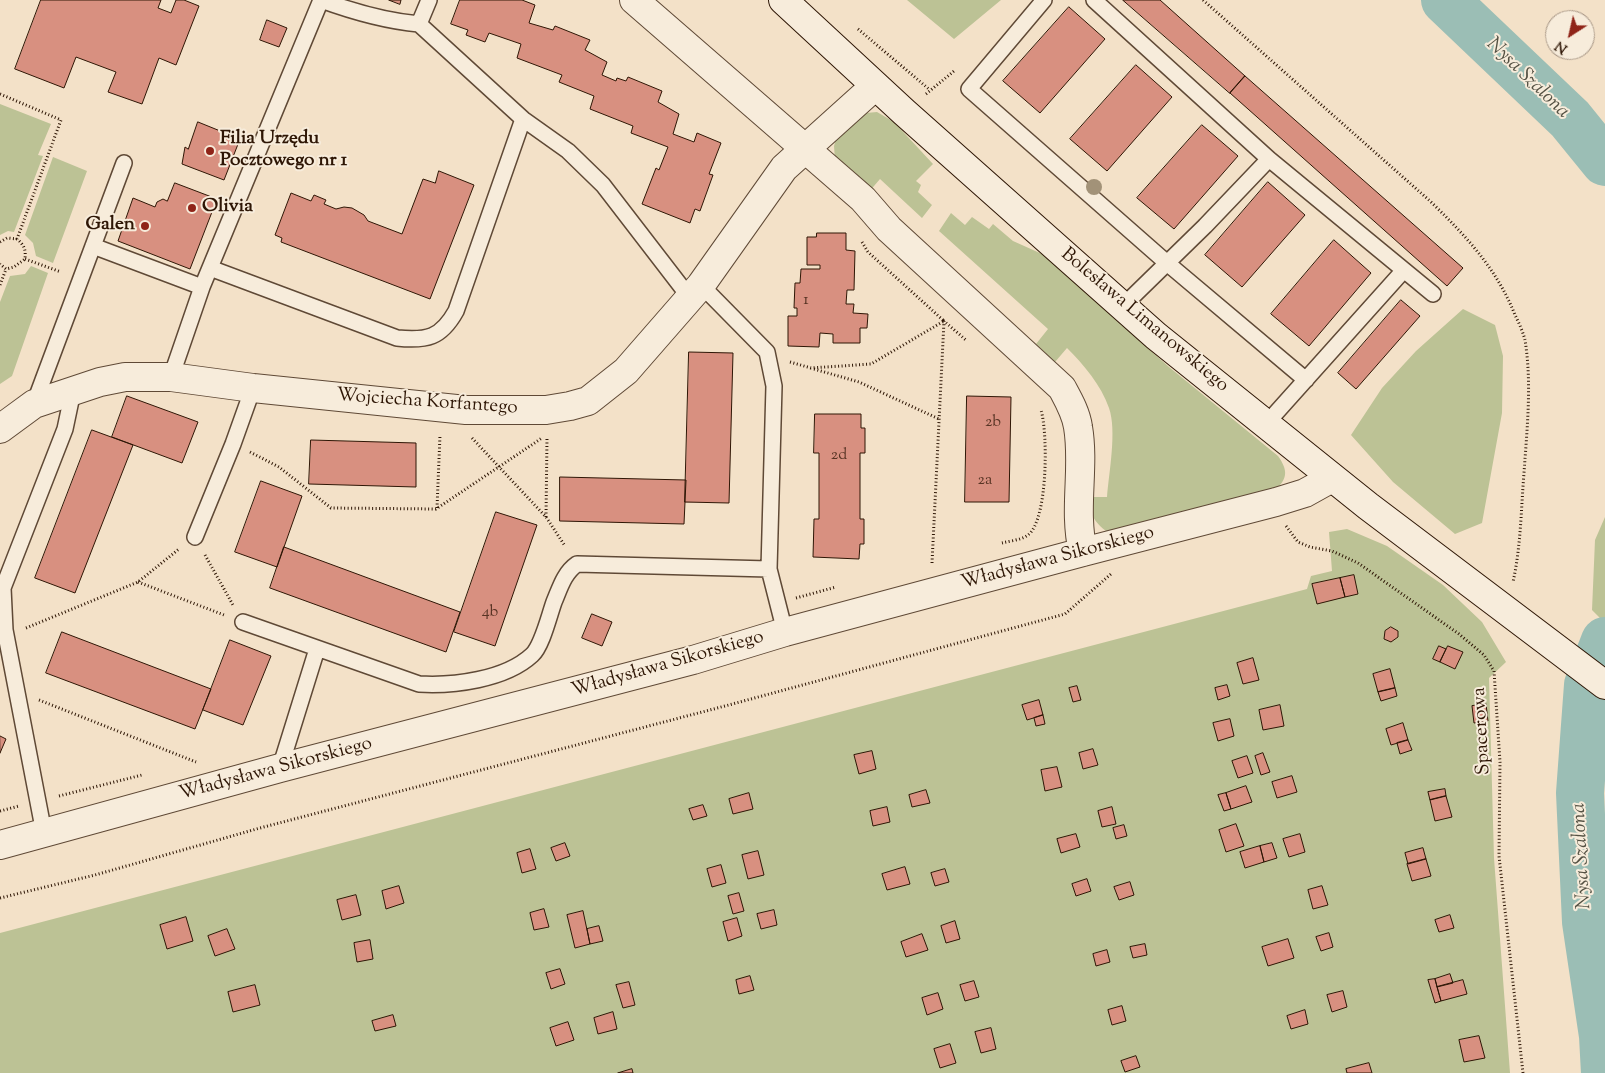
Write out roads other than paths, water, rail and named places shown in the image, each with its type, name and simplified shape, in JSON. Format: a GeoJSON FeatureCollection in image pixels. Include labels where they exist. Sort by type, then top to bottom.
{"type":"FeatureCollection","features":[{"type":"Feature","properties":{"kind":"street"},"geometry":{"type":"LineString","coordinates":[[634,0],[863,199],[889,229],[1062,388],[1073,407],[1078,427],[1077,510],[1083,552]]}},
{"type":"Feature","properties":{"kind":"street","name":"Bolesława Limanowskiego"},"geometry":{"type":"LineString","coordinates":[[782,0],[875,86],[1123,306],[1332,478],[1605,685]]}},
{"type":"Feature","properties":{"kind":"street","name":"Wojciecha Korfantego"},"geometry":{"type":"LineString","coordinates":[[0,429],[34,404],[100,382],[125,378],[171,377],[253,388],[466,410],[546,410],[588,401],[620,377],[696,292],[784,168],[805,147],[875,86]]}},
{"type":"Feature","properties":{"kind":"street","name":"Władysława Sikorskiego"},"geometry":{"type":"LineString","coordinates":[[0,844],[692,660],[785,632],[1083,552],[1276,502],[1305,493],[1332,478]]}},
{"type":"Feature","properties":{"kind":"lane"},"geometry":{"type":"LineString","coordinates":[[171,377],[202,287],[321,0],[359,14],[394,22],[419,24],[523,119],[568,151],[603,185],[696,292],[767,352],[774,386],[769,570],[785,632]]}},
{"type":"Feature","properties":{"kind":"lane"},"geometry":{"type":"LineString","coordinates":[[419,24],[429,0]]}},
{"type":"Feature","properties":{"kind":"lane"},"geometry":{"type":"LineString","coordinates":[[1044,0],[969,89],[1167,263],[1306,380]]}},
{"type":"Feature","properties":{"kind":"lane"},"geometry":{"type":"LineString","coordinates":[[1094,0],[1269,159],[1433,294]]}},
{"type":"Feature","properties":{"kind":"lane"},"geometry":{"type":"LineString","coordinates":[[210,268],[397,338],[427,339],[448,325],[456,311],[523,119]]}},
{"type":"Feature","properties":{"kind":"lane"},"geometry":{"type":"LineString","coordinates":[[1123,306],[1269,159]]}},
{"type":"Feature","properties":{"kind":"lane"},"geometry":{"type":"LineString","coordinates":[[34,404],[124,163]]}},
{"type":"Feature","properties":{"kind":"lane"},"geometry":{"type":"LineString","coordinates":[[93,246],[202,287]]}},
{"type":"Feature","properties":{"kind":"lane"},"geometry":{"type":"LineString","coordinates":[[1266,424],[1404,270]]}},
{"type":"Feature","properties":{"kind":"lane"},"geometry":{"type":"LineString","coordinates":[[194,537],[233,444],[253,388]]}},
{"type":"Feature","properties":{"kind":"lane"},"geometry":{"type":"LineString","coordinates":[[44,832],[4,633],[3,588],[66,429],[73,391]]}},
{"type":"Feature","properties":{"kind":"lane"},"geometry":{"type":"LineString","coordinates":[[243,622],[419,684],[442,686],[503,672],[533,655],[562,582],[569,569],[577,564],[587,562],[769,570]]}},
{"type":"Feature","properties":{"kind":"lane"},"geometry":{"type":"LineString","coordinates":[[280,768],[316,649]]}},
{"type":"Feature","properties":{"kind":"waterway","name":"Nysa Szalona"},"geometry":{"type":"LineString","coordinates":[[1445,0],[1570,119],[1605,162]]}},
{"type":"Feature","properties":{"kind":"waterway","name":"Nysa Szalona"},"geometry":{"type":"LineString","coordinates":[[1605,641],[1588,685],[1580,793],[1586,922],[1603,1036],[1605,1073]]}},
{"type":"Feature","properties":{"kind":"place","name":"Filia Urzędu Pocztowego nr 1"},"geometry":{"type":"Point","coordinates":[210,151]}},
{"type":"Feature","properties":{"kind":"place","name":"Olivia"},"geometry":{"type":"Point","coordinates":[192,208]}},
{"type":"Feature","properties":{"kind":"place","name":"Galen"},"geometry":{"type":"Point","coordinates":[145,226]}}]}
